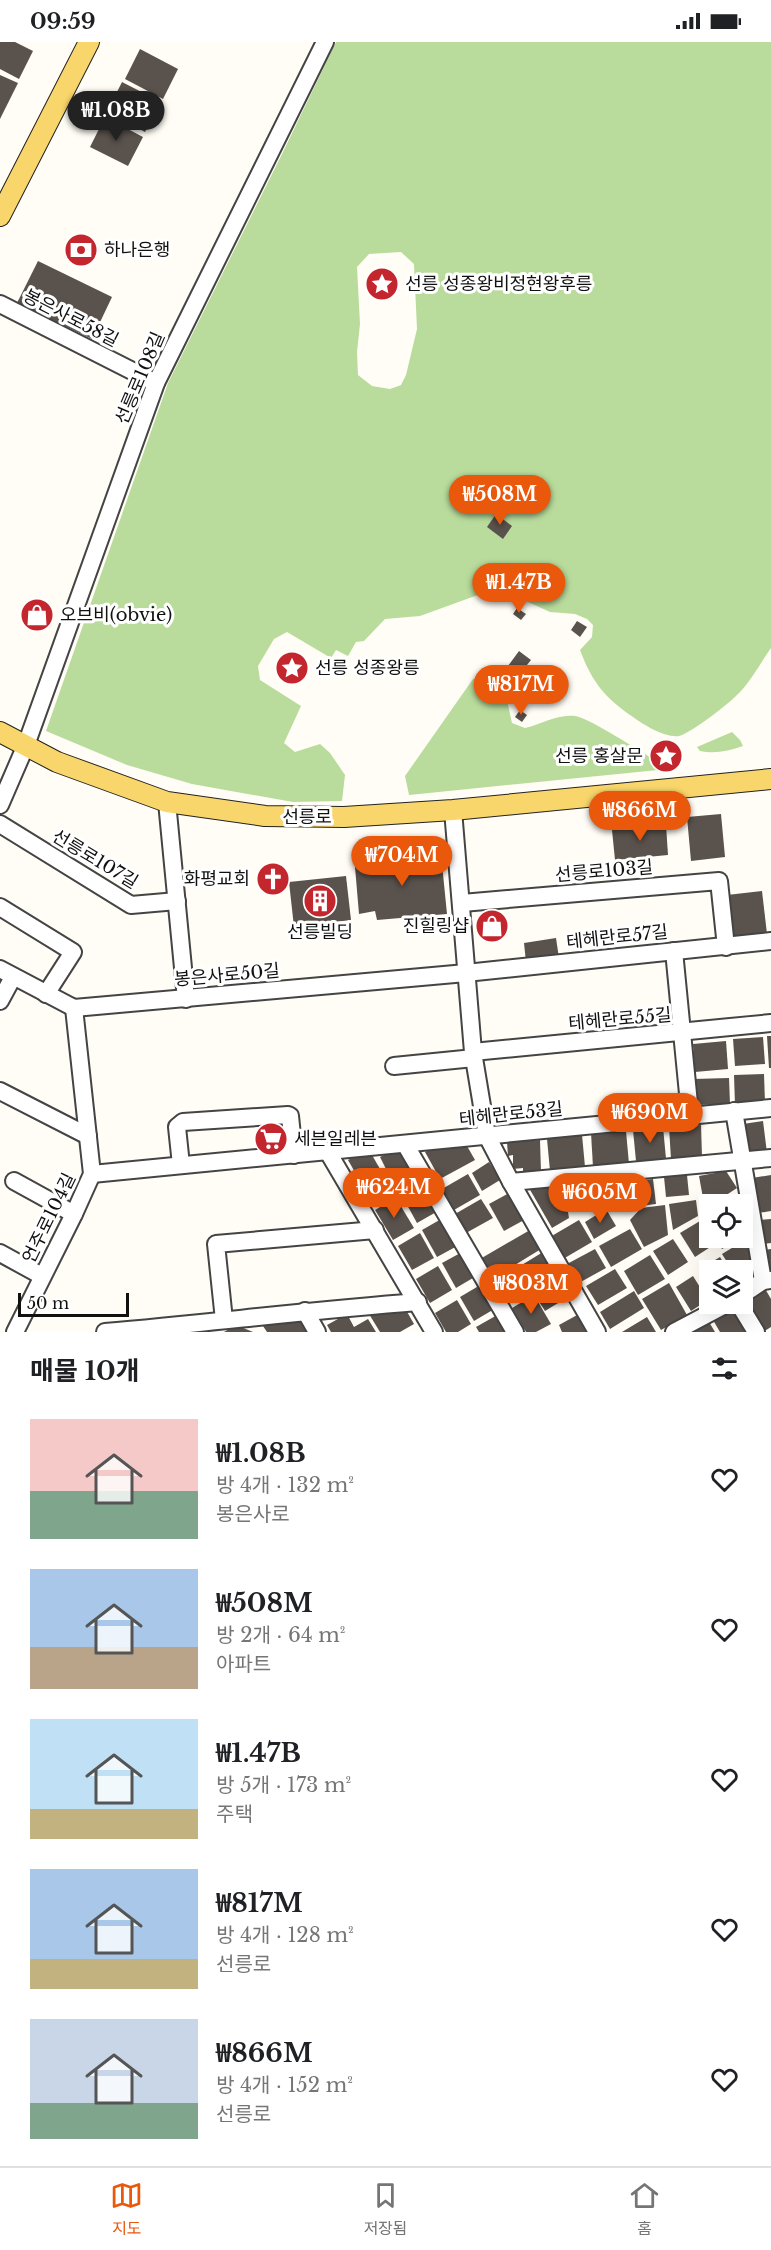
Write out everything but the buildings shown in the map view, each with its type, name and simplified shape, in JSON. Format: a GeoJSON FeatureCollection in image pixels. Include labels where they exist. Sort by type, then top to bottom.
{"type":"FeatureCollection","features":[{"type":"Feature","properties":{"kind":"main road"},"geometry":{"type":"LineString","coordinates":[[0,216],[89,42]]}},
{"type":"Feature","properties":{"kind":"main road","name":"선릉로"},"geometry":{"type":"LineString","coordinates":[[0,732],[68,766],[167,802],[239,814],[302,818],[453,810],[771,779]]}},
{"type":"Feature","properties":{"kind":"street","name":"선릉로108길"},"geometry":{"type":"LineString","coordinates":[[26,745],[156,383],[325,42]]}},
{"type":"Feature","properties":{"kind":"street","name":"봉은사로58길"},"geometry":{"type":"LineString","coordinates":[[0,304],[156,383]]}},
{"type":"Feature","properties":{"kind":"street"},"geometry":{"type":"LineString","coordinates":[[0,805],[26,745]]}},
{"type":"Feature","properties":{"kind":"street"},"geometry":{"type":"LineString","coordinates":[[751,781],[771,768]]}},
{"type":"Feature","properties":{"kind":"street"},"geometry":{"type":"LineString","coordinates":[[167,802],[186,999]]}},
{"type":"Feature","properties":{"kind":"street"},"geometry":{"type":"LineString","coordinates":[[453,810],[474,1055],[487,1136],[597,1332]]}},
{"type":"Feature","properties":{"kind":"street","name":"선릉로107길"},"geometry":{"type":"LineString","coordinates":[[0,824],[131,905],[177,901]]}},
{"type":"Feature","properties":{"kind":"street","name":"선릉로103길"},"geometry":{"type":"LineString","coordinates":[[462,903],[719,881],[726,947]]}},
{"type":"Feature","properties":{"kind":"street"},"geometry":{"type":"LineString","coordinates":[[0,906],[73,951],[46,994]]}},
{"type":"Feature","properties":{"kind":"street","name":"테헤란로57길"},"geometry":{"type":"LineString","coordinates":[[466,973],[771,941]]}},
{"type":"Feature","properties":{"kind":"street"},"geometry":{"type":"LineString","coordinates":[[674,951],[690,1114]]}},
{"type":"Feature","properties":{"kind":"street"},"geometry":{"type":"LineString","coordinates":[[0,1001],[6,973],[74,1008]]}},
{"type":"Feature","properties":{"kind":"street","name":"봉은사로50길"},"geometry":{"type":"LineString","coordinates":[[74,1008],[466,973]]}},
{"type":"Feature","properties":{"kind":"street","name":"언주로104길"},"geometry":{"type":"LineString","coordinates":[[15,1332],[92,1174],[74,1008]]}},
{"type":"Feature","properties":{"kind":"street","name":"테헤란로55길"},"geometry":{"type":"LineString","coordinates":[[474,1055],[771,1023]]}},
{"type":"Feature","properties":{"kind":"street"},"geometry":{"type":"LineString","coordinates":[[394,1066],[474,1055]]}},
{"type":"Feature","properties":{"kind":"street"},"geometry":{"type":"LineString","coordinates":[[0,1091],[88,1136]]}},
{"type":"Feature","properties":{"kind":"street","name":"테헤란로53길"},"geometry":{"type":"LineString","coordinates":[[92,1174],[690,1114],[771,1108]]}},
{"type":"Feature","properties":{"kind":"street"},"geometry":{"type":"LineString","coordinates":[[734,1111],[767,1281],[753,1289]]}},
{"type":"Feature","properties":{"kind":"street"},"geometry":{"type":"LineString","coordinates":[[181,1166],[177,1127],[183,1122],[288,1115],[290,1116],[294,1155]]}},
{"type":"Feature","properties":{"kind":"street"},"geometry":{"type":"LineString","coordinates":[[405,1144],[515,1332]]}},
{"type":"Feature","properties":{"kind":"street"},"geometry":{"type":"LineString","coordinates":[[328,1152],[434,1332]]}},
{"type":"Feature","properties":{"kind":"street"},"geometry":{"type":"LineString","coordinates":[[511,1182],[771,1158]]}},
{"type":"Feature","properties":{"kind":"street"},"geometry":{"type":"LineString","coordinates":[[14,1180],[74,1214]]}},
{"type":"Feature","properties":{"kind":"street"},"geometry":{"type":"LineString","coordinates":[[224,1320],[216,1244],[375,1230]]}},
{"type":"Feature","properties":{"kind":"street"},"geometry":{"type":"LineString","coordinates":[[0,1253],[42,1276]]}},
{"type":"Feature","properties":{"kind":"street"},"geometry":{"type":"LineString","coordinates":[[105,1332],[196,1328],[224,1320],[418,1302]]}},
{"type":"Feature","properties":{"kind":"street"},"geometry":{"type":"LineString","coordinates":[[305,1311],[317,1332]]}},
{"type":"Feature","properties":{"kind":"street"},"geometry":{"type":"LineString","coordinates":[[676,1331],[708,1314]]}},
{"type":"Feature","properties":{"kind":"street"},"geometry":{"type":"LineString","coordinates":[[745,1314],[756,1332]]}},
{"type":"Feature","properties":{"kind":"green space"},"geometry":{"type":"Polygon","coordinates":[[[336,42],[771,42],[771,648],[752,677],[734,698],[685,734],[673,736],[655,730],[607,696],[589,671],[580,650],[592,637],[593,625],[587,619],[575,614],[550,612],[515,596],[486,592],[420,616],[385,619],[364,641],[356,642],[348,656],[336,650],[331,658],[287,632],[274,639],[258,666],[260,680],[301,706],[284,743],[295,752],[320,744],[330,753],[345,775],[342,801],[293,802],[192,784],[127,765],[46,731],[168,383],[336,42]],[[401,252],[369,254],[357,267],[360,324],[357,352],[358,375],[372,386],[390,389],[401,385],[406,375],[417,329],[414,264],[401,252]]]}},
{"type":"Feature","properties":{"kind":"green space"},"geometry":{"type":"Polygon","coordinates":[[[485,676],[506,696],[512,723],[525,728],[556,718],[575,716],[582,718],[668,769],[409,795],[405,776],[473,679],[485,676]]]}},
{"type":"Feature","properties":{"kind":"green space"},"geometry":{"type":"Polygon","coordinates":[[[732,732],[743,746],[727,751],[711,752],[700,751],[697,747],[732,732]]]}},
{"type":"Feature","properties":{"kind":"place","name":"하나은행"},"geometry":{"type":"Point","coordinates":[81,250]}},
{"type":"Feature","properties":{"kind":"place","name":"선릉 성종왕비정현왕후릉"},"geometry":{"type":"Point","coordinates":[382,284]}},
{"type":"Feature","properties":{"kind":"place","name":"오브비(obvie)"},"geometry":{"type":"Point","coordinates":[37,615]}},
{"type":"Feature","properties":{"kind":"place","name":"선릉 성종왕릉"},"geometry":{"type":"Point","coordinates":[292,668]}},
{"type":"Feature","properties":{"kind":"place","name":"선릉 홍살문"},"geometry":{"type":"Point","coordinates":[666,756]}},
{"type":"Feature","properties":{"kind":"place","name":"화평교회"},"geometry":{"type":"Point","coordinates":[273,879]}},
{"type":"Feature","properties":{"kind":"place","name":"선릉빌딩"},"geometry":{"type":"Point","coordinates":[320,901]}},
{"type":"Feature","properties":{"kind":"place","name":"진힐링샵"},"geometry":{"type":"Point","coordinates":[492,926]}},
{"type":"Feature","properties":{"kind":"place","name":"세븐일레븐"},"geometry":{"type":"Point","coordinates":[271,1139]}}]}
